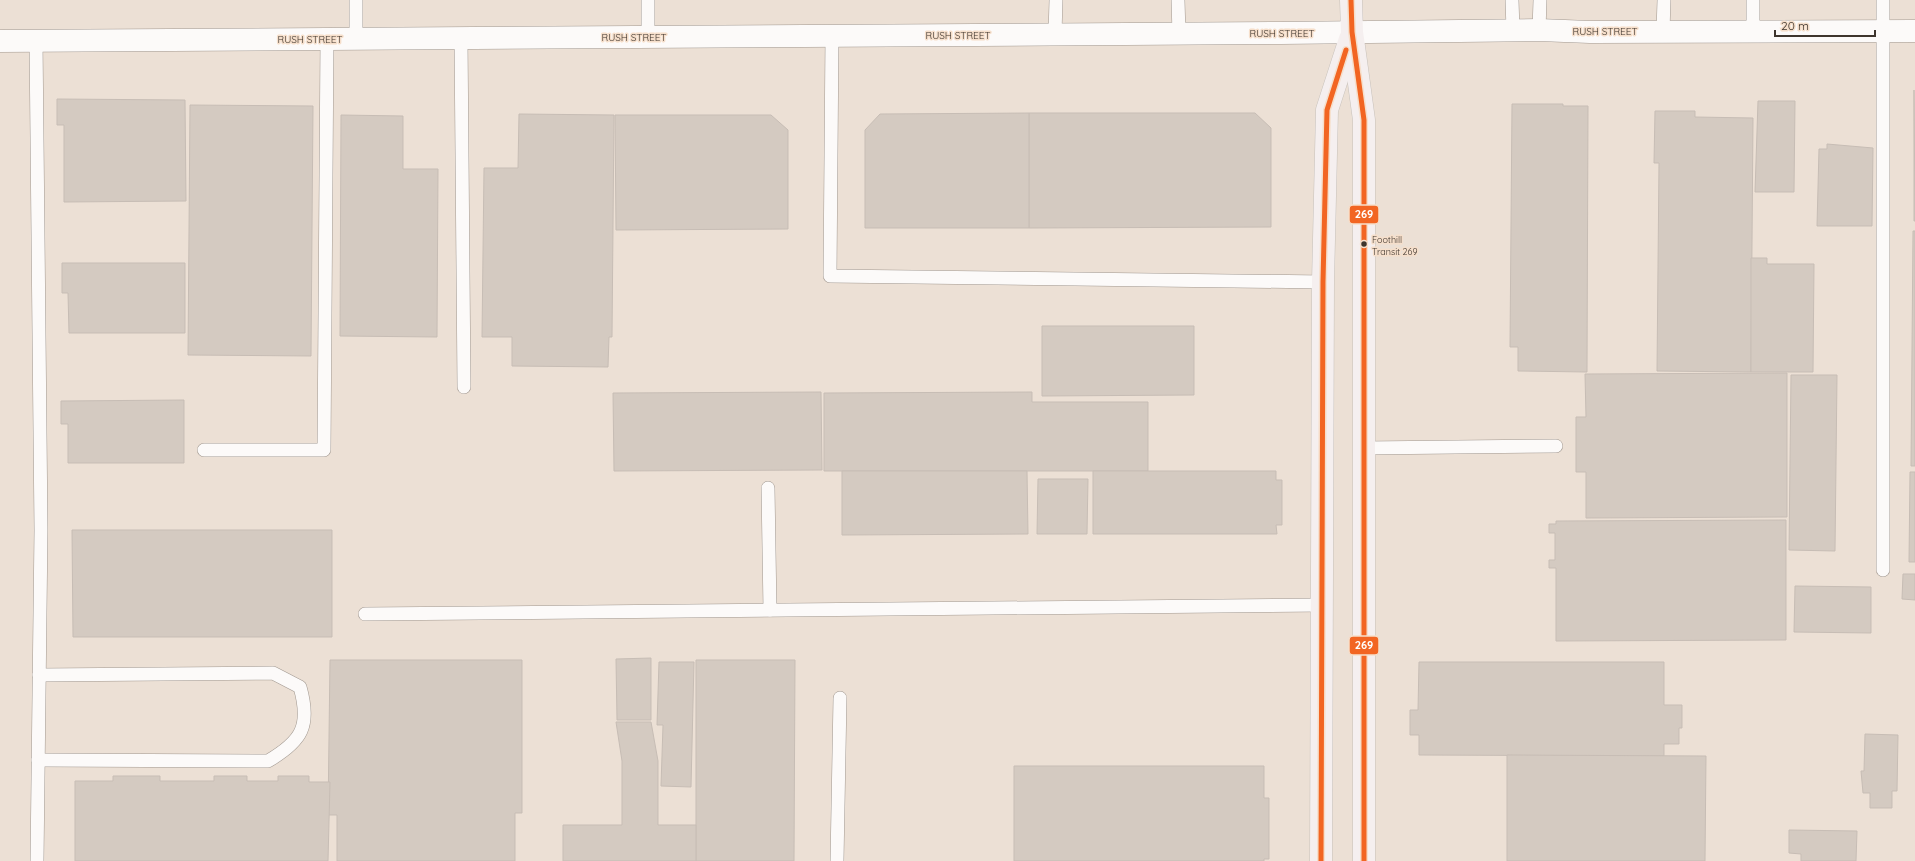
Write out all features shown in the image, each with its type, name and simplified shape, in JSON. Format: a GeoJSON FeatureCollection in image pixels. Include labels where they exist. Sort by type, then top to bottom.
{"type":"FeatureCollection","features":[{"type":"Feature","properties":{"kind":"main road"},"geometry":{"type":"LineString","coordinates":[[1351,0],[1352,32],[1364,120],[1364,861]]}},
{"type":"Feature","properties":{"kind":"main road"},"geometry":{"type":"LineString","coordinates":[[1321,861],[1323,282],[1327,110],[1352,32]]}},
{"type":"Feature","properties":{"kind":"street","name":"RUSH STREET"},"geometry":{"type":"LineString","coordinates":[[0,40],[1179,34],[1513,30],[1590,32],[1915,31]]}},
{"type":"Feature","properties":{"kind":"lane"},"geometry":{"type":"LineString","coordinates":[[356,0],[356,39]]}},
{"type":"Feature","properties":{"kind":"lane"},"geometry":{"type":"LineString","coordinates":[[648,0],[648,37]]}},
{"type":"Feature","properties":{"kind":"lane"},"geometry":{"type":"LineString","coordinates":[[1055,34],[1056,0]]}},
{"type":"Feature","properties":{"kind":"lane"},"geometry":{"type":"LineString","coordinates":[[1178,0],[1179,34]]}},
{"type":"Feature","properties":{"kind":"lane"},"geometry":{"type":"LineString","coordinates":[[1512,0],[1513,30]]}},
{"type":"Feature","properties":{"kind":"lane"},"geometry":{"type":"LineString","coordinates":[[1539,30],[1540,0]]}},
{"type":"Feature","properties":{"kind":"lane"},"geometry":{"type":"LineString","coordinates":[[1664,0],[1664,31]]}},
{"type":"Feature","properties":{"kind":"lane"},"geometry":{"type":"LineString","coordinates":[[1753,0],[1753,31]]}},
{"type":"Feature","properties":{"kind":"lane"},"geometry":{"type":"LineString","coordinates":[[1883,570],[1884,0]]}},
{"type":"Feature","properties":{"kind":"lane"},"geometry":{"type":"LineString","coordinates":[[832,36],[830,276],[1323,282]]}},
{"type":"Feature","properties":{"kind":"lane"},"geometry":{"type":"LineString","coordinates":[[461,38],[464,387]]}},
{"type":"Feature","properties":{"kind":"lane"},"geometry":{"type":"LineString","coordinates":[[204,450],[324,450],[327,39]]}},
{"type":"Feature","properties":{"kind":"lane"},"geometry":{"type":"LineString","coordinates":[[36,40],[41,530],[37,861]]}},
{"type":"Feature","properties":{"kind":"lane"},"geometry":{"type":"LineString","coordinates":[[1364,448],[1556,446]]}},
{"type":"Feature","properties":{"kind":"lane"},"geometry":{"type":"LineString","coordinates":[[768,488],[770,610]]}},
{"type":"Feature","properties":{"kind":"lane"},"geometry":{"type":"LineString","coordinates":[[365,614],[1322,605]]}},
{"type":"Feature","properties":{"kind":"lane"},"geometry":{"type":"LineString","coordinates":[[38,760],[268,761],[285,751],[302,731],[306,707],[300,687],[273,673],[39,675]]}},
{"type":"Feature","properties":{"kind":"lane"},"geometry":{"type":"LineString","coordinates":[[837,861],[840,698]]}},
{"type":"Feature","properties":{"kind":"building"},"geometry":{"type":"Polygon","coordinates":[[[1914,90],[1915,221],[1914,221],[1914,90]]]}},
{"type":"Feature","properties":{"kind":"building"},"geometry":{"type":"Polygon","coordinates":[[[57,99],[185,100],[186,201],[64,202],[64,125],[57,125],[57,99]]]}},
{"type":"Feature","properties":{"kind":"building"},"geometry":{"type":"Polygon","coordinates":[[[1758,101],[1795,101],[1794,192],[1755,192],[1758,101]]]}},
{"type":"Feature","properties":{"kind":"building"},"geometry":{"type":"Polygon","coordinates":[[[1512,104],[1563,104],[1563,106],[1588,106],[1587,372],[1518,371],[1518,347],[1510,347],[1512,104]]]}},
{"type":"Feature","properties":{"kind":"building"},"geometry":{"type":"Polygon","coordinates":[[[190,105],[313,106],[311,356],[188,355],[190,105]]]}},
{"type":"Feature","properties":{"kind":"building"},"geometry":{"type":"Polygon","coordinates":[[[1655,111],[1695,111],[1695,117],[1753,118],[1751,372],[1657,371],[1659,163],[1654,163],[1655,111]]]}},
{"type":"Feature","properties":{"kind":"building"},"geometry":{"type":"Polygon","coordinates":[[[1029,113],[1255,113],[1271,128],[1271,227],[1029,228],[1029,113]]]}},
{"type":"Feature","properties":{"kind":"building"},"geometry":{"type":"Polygon","coordinates":[[[1029,113],[1029,228],[865,228],[865,130],[880,114],[1029,113]]]}},
{"type":"Feature","properties":{"kind":"building"},"geometry":{"type":"Polygon","coordinates":[[[519,114],[614,115],[612,337],[609,337],[608,367],[512,366],[512,337],[482,337],[484,168],[518,168],[519,114]]]}},
{"type":"Feature","properties":{"kind":"building"},"geometry":{"type":"Polygon","coordinates":[[[341,115],[403,116],[403,169],[438,169],[437,337],[340,336],[341,115]]]}},
{"type":"Feature","properties":{"kind":"building"},"geometry":{"type":"Polygon","coordinates":[[[615,115],[771,115],[788,130],[788,229],[616,230],[615,115]]]}},
{"type":"Feature","properties":{"kind":"building"},"geometry":{"type":"Polygon","coordinates":[[[1827,144],[1873,148],[1872,226],[1817,226],[1819,149],[1827,149],[1827,144]]]}},
{"type":"Feature","properties":{"kind":"building"},"geometry":{"type":"Polygon","coordinates":[[[1913,231],[1915,231],[1915,466],[1911,466],[1913,231]]]}},
{"type":"Feature","properties":{"kind":"building"},"geometry":{"type":"Polygon","coordinates":[[[1751,258],[1767,258],[1767,264],[1814,264],[1813,372],[1751,372],[1751,258]]]}},
{"type":"Feature","properties":{"kind":"building"},"geometry":{"type":"Polygon","coordinates":[[[62,263],[185,263],[185,333],[69,333],[68,293],[62,293],[62,263]]]}},
{"type":"Feature","properties":{"kind":"building"},"geometry":{"type":"Polygon","coordinates":[[[1042,326],[1194,326],[1194,395],[1042,396],[1042,326]]]}},
{"type":"Feature","properties":{"kind":"building"},"geometry":{"type":"Polygon","coordinates":[[[1787,373],[1787,517],[1586,518],[1586,472],[1576,472],[1576,417],[1586,417],[1585,374],[1787,373]]]}},
{"type":"Feature","properties":{"kind":"building"},"geometry":{"type":"Polygon","coordinates":[[[1791,375],[1837,375],[1835,551],[1789,550],[1791,375]]]}},
{"type":"Feature","properties":{"kind":"building"},"geometry":{"type":"Polygon","coordinates":[[[821,392],[822,470],[614,471],[613,393],[821,392]]]}},
{"type":"Feature","properties":{"kind":"building"},"geometry":{"type":"Polygon","coordinates":[[[1032,392],[1032,402],[1148,402],[1148,471],[824,471],[824,393],[1032,392]]]}},
{"type":"Feature","properties":{"kind":"building"},"geometry":{"type":"Polygon","coordinates":[[[184,400],[184,463],[68,463],[68,424],[61,424],[61,401],[184,400]]]}},
{"type":"Feature","properties":{"kind":"building"},"geometry":{"type":"Polygon","coordinates":[[[842,471],[1027,471],[1028,534],[842,535],[842,471]]]}},
{"type":"Feature","properties":{"kind":"building"},"geometry":{"type":"Polygon","coordinates":[[[1093,471],[1276,471],[1276,480],[1282,480],[1282,525],[1276,525],[1277,534],[1093,534],[1093,471]]]}},
{"type":"Feature","properties":{"kind":"building"},"geometry":{"type":"Polygon","coordinates":[[[1910,472],[1915,472],[1915,562],[1909,562],[1910,472]]]}},
{"type":"Feature","properties":{"kind":"building"},"geometry":{"type":"Polygon","coordinates":[[[1038,479],[1088,479],[1087,534],[1037,534],[1038,479]]]}},
{"type":"Feature","properties":{"kind":"building"},"geometry":{"type":"Polygon","coordinates":[[[1786,520],[1786,640],[1556,641],[1556,568],[1549,568],[1549,560],[1555,560],[1555,533],[1549,533],[1549,524],[1556,524],[1556,521],[1786,520]]]}},
{"type":"Feature","properties":{"kind":"building"},"geometry":{"type":"Polygon","coordinates":[[[72,530],[332,530],[332,637],[73,637],[72,530]]]}},
{"type":"Feature","properties":{"kind":"building"},"geometry":{"type":"Polygon","coordinates":[[[1903,574],[1915,574],[1915,600],[1902,599],[1903,574]]]}},
{"type":"Feature","properties":{"kind":"building"},"geometry":{"type":"Polygon","coordinates":[[[1795,586],[1871,587],[1871,633],[1794,632],[1795,586]]]}},
{"type":"Feature","properties":{"kind":"building"},"geometry":{"type":"Polygon","coordinates":[[[651,658],[651,720],[617,720],[616,659],[651,658]]]}},
{"type":"Feature","properties":{"kind":"building"},"geometry":{"type":"Polygon","coordinates":[[[330,660],[522,660],[522,813],[515,813],[515,861],[337,861],[337,815],[328,815],[330,660]]]}},
{"type":"Feature","properties":{"kind":"building"},"geometry":{"type":"Polygon","coordinates":[[[696,660],[795,660],[794,861],[696,861],[696,660]]]}},
{"type":"Feature","properties":{"kind":"building"},"geometry":{"type":"Polygon","coordinates":[[[659,662],[694,662],[691,787],[661,786],[663,725],[657,725],[659,662]]]}},
{"type":"Feature","properties":{"kind":"building"},"geometry":{"type":"Polygon","coordinates":[[[1419,662],[1664,662],[1664,705],[1682,705],[1682,728],[1679,728],[1679,744],[1664,744],[1664,756],[1419,755],[1419,735],[1410,735],[1410,710],[1418,710],[1419,662]]]}},
{"type":"Feature","properties":{"kind":"building"},"geometry":{"type":"Polygon","coordinates":[[[616,722],[651,722],[658,761],[658,825],[696,825],[696,861],[563,861],[563,825],[622,825],[622,761],[616,722]]]}},
{"type":"Feature","properties":{"kind":"building"},"geometry":{"type":"Polygon","coordinates":[[[1865,734],[1898,735],[1897,791],[1892,791],[1892,808],[1870,808],[1870,793],[1863,793],[1861,771],[1864,771],[1865,734]]]}},
{"type":"Feature","properties":{"kind":"building"},"geometry":{"type":"Polygon","coordinates":[[[1507,755],[1706,756],[1705,861],[1507,861],[1507,755]]]}},
{"type":"Feature","properties":{"kind":"building"},"geometry":{"type":"Polygon","coordinates":[[[1014,766],[1264,766],[1264,798],[1269,798],[1269,859],[1264,859],[1264,861],[1014,861],[1014,766]]]}},
{"type":"Feature","properties":{"kind":"building"},"geometry":{"type":"Polygon","coordinates":[[[113,776],[160,776],[160,781],[214,781],[214,776],[247,776],[247,781],[278,781],[278,776],[309,776],[309,782],[330,782],[328,861],[75,861],[75,781],[113,781],[113,776]]]}},
{"type":"Feature","properties":{"kind":"building"},"geometry":{"type":"Polygon","coordinates":[[[1789,830],[1857,831],[1856,861],[1801,861],[1801,854],[1789,853],[1789,830]]]}},
{"type":"Feature","properties":{"kind":"transit line","name":"269"},"geometry":{"type":"LineString","coordinates":[[1351,0],[1352,32],[1364,120],[1364,861]]}},
{"type":"Feature","properties":{"kind":"transit line","name":"269"},"geometry":{"type":"LineString","coordinates":[[1321,861],[1323,282],[1327,110],[1346,50]]}},
{"type":"Feature","properties":{"kind":"place","name":"Foothill Transit 269"},"geometry":{"type":"Point","coordinates":[1364,244]}}]}
